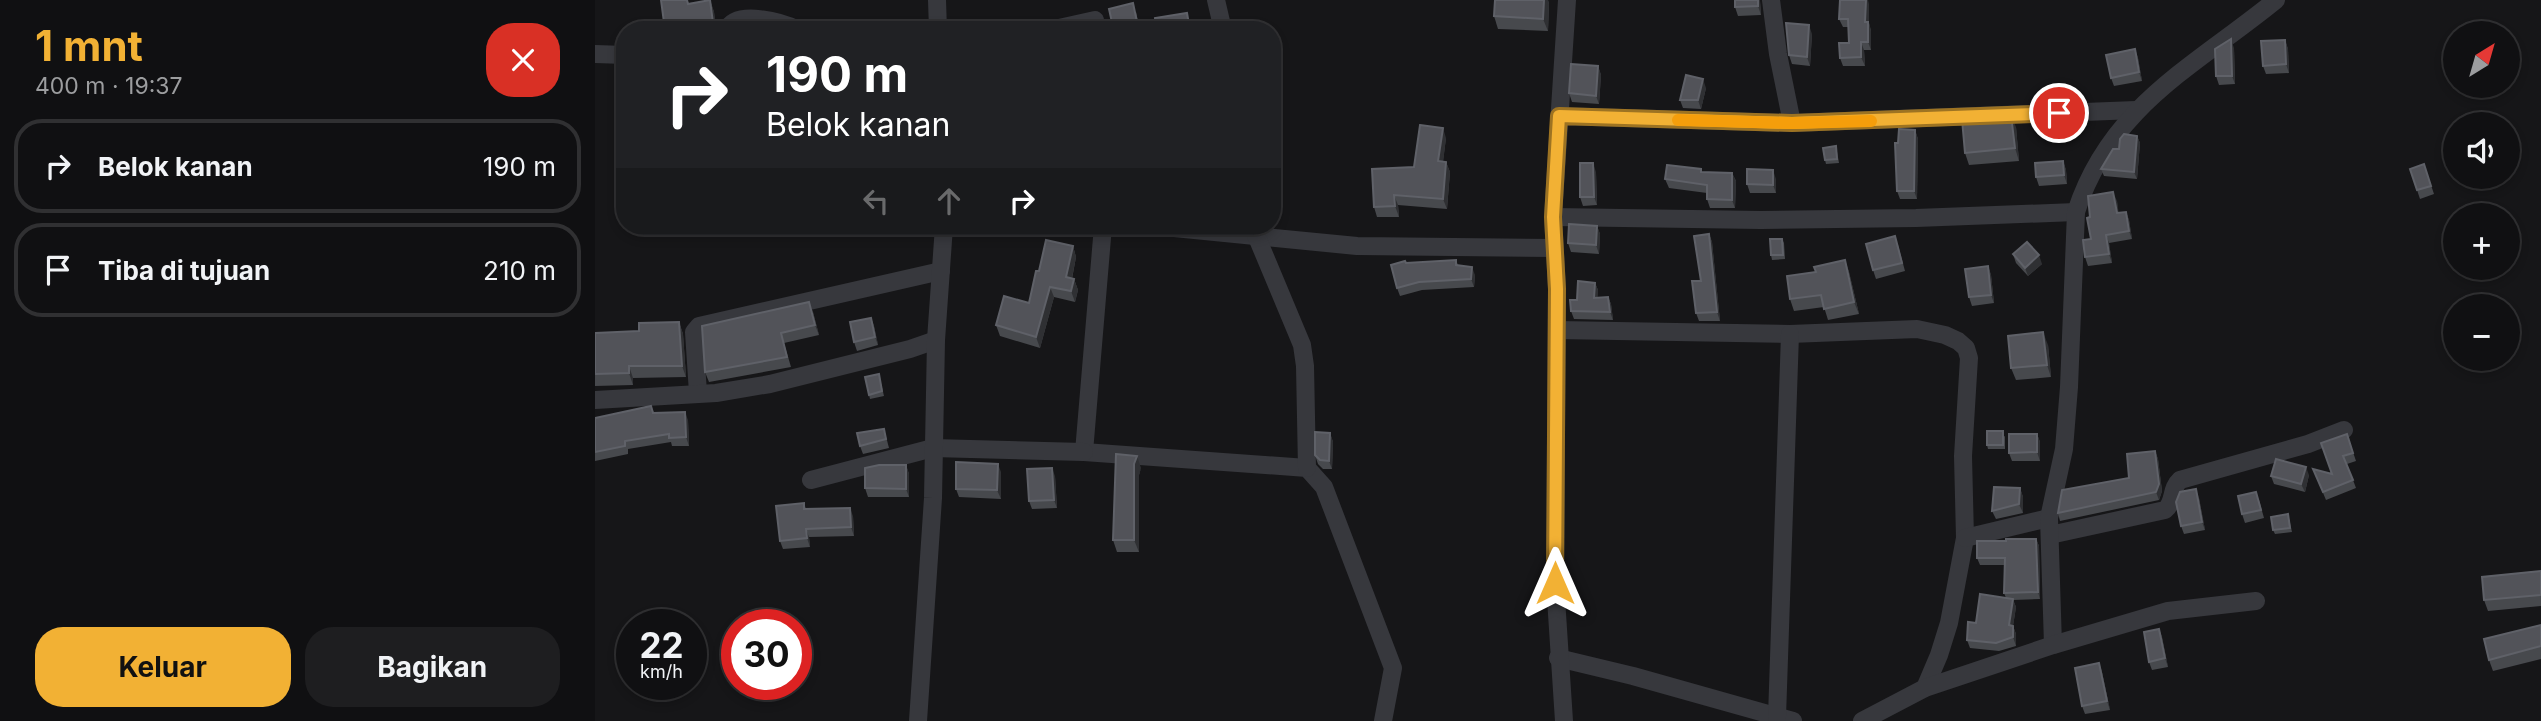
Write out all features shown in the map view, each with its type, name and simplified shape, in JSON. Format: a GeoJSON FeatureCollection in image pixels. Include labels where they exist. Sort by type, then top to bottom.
{"type":"FeatureCollection","features":[{"type":"Feature","properties":{"kind":"street"},"geometry":{"type":"LineString","coordinates":[[937,0],[938,21]]}},
{"type":"Feature","properties":{"kind":"street"},"geometry":{"type":"LineString","coordinates":[[1216,0],[1221,21]]}},
{"type":"Feature","properties":{"kind":"street"},"geometry":{"type":"LineString","coordinates":[[1564,721],[1555,583],[1557,330],[1553,217],[1567,0]]}},
{"type":"Feature","properties":{"kind":"street"},"geometry":{"type":"LineString","coordinates":[[1771,0],[1778,54],[1792,123]]}},
{"type":"Feature","properties":{"kind":"street"},"geometry":{"type":"LineString","coordinates":[[2053,645],[2049,527],[2064,449],[2076,212],[2105,149],[2136,110],[2172,79],[2276,0]]}},
{"type":"Feature","properties":{"kind":"street"},"geometry":{"type":"LineString","coordinates":[[734,21],[743,18],[770,21]]}},
{"type":"Feature","properties":{"kind":"street"},"geometry":{"type":"LineString","coordinates":[[1090,21],[1095,20]]}},
{"type":"Feature","properties":{"kind":"street"},"geometry":{"type":"LineString","coordinates":[[595,54],[616,55]]}},
{"type":"Feature","properties":{"kind":"street"},"geometry":{"type":"LineString","coordinates":[[1559,116],[1792,123],[2136,110]]}},
{"type":"Feature","properties":{"kind":"street"},"geometry":{"type":"LineString","coordinates":[[1553,217],[1787,220],[2076,212]]}},
{"type":"Feature","properties":{"kind":"street"},"geometry":{"type":"LineString","coordinates":[[918,721],[933,499],[936,340],[943,235]]}},
{"type":"Feature","properties":{"kind":"street"},"geometry":{"type":"LineString","coordinates":[[1084,452],[1102,235]]}},
{"type":"Feature","properties":{"kind":"street"},"geometry":{"type":"LineString","coordinates":[[1260,235],[1302,345],[1305,366],[1307,468],[1324,487],[1393,668],[1383,721]]}},
{"type":"Feature","properties":{"kind":"street"},"geometry":{"type":"LineString","coordinates":[[1280,235],[1357,246],[1554,248]]}},
{"type":"Feature","properties":{"kind":"street"},"geometry":{"type":"LineString","coordinates":[[698,393],[694,332],[699,326],[941,271]]}},
{"type":"Feature","properties":{"kind":"street"},"geometry":{"type":"LineString","coordinates":[[1557,330],[1790,334],[1917,329],[1945,335],[1966,348],[1969,358],[1963,456],[1965,538],[1949,623],[1925,688]]}},
{"type":"Feature","properties":{"kind":"street"},"geometry":{"type":"LineString","coordinates":[[1558,659],[1633,676],[1785,719],[1790,334]]}},
{"type":"Feature","properties":{"kind":"street"},"geometry":{"type":"LineString","coordinates":[[595,400],[698,393],[771,384],[936,340]]}},
{"type":"Feature","properties":{"kind":"street"},"geometry":{"type":"LineString","coordinates":[[1965,538],[2165,510],[2171,505],[2173,489],[2180,480],[2308,444],[2344,430]]}},
{"type":"Feature","properties":{"kind":"street"},"geometry":{"type":"LineString","coordinates":[[811,480],[933,448],[1084,452],[1307,468]]}},
{"type":"Feature","properties":{"kind":"street"},"geometry":{"type":"LineString","coordinates":[[1862,721],[1925,688],[2053,645],[2168,611],[2256,601]]}},
{"type":"Feature","properties":{"kind":"building"},"geometry":{"type":"Polygon","coordinates":[[[661,0],[687,0],[688,4],[710,0],[713,21],[664,21],[661,0]]]}},
{"type":"Feature","properties":{"kind":"building"},"geometry":{"type":"Polygon","coordinates":[[[1495,0],[1544,0],[1543,19],[1494,16],[1495,0]]]}},
{"type":"Feature","properties":{"kind":"building"},"geometry":{"type":"Polygon","coordinates":[[[1735,0],[1758,0],[1758,6],[1735,7],[1735,0]]]}},
{"type":"Feature","properties":{"kind":"building"},"geometry":{"type":"Polygon","coordinates":[[[1840,0],[1866,0],[1868,42],[1861,42],[1861,57],[1840,58],[1839,43],[1849,43],[1848,19],[1839,19],[1840,0]]]}},
{"type":"Feature","properties":{"kind":"building"},"geometry":{"type":"Polygon","coordinates":[[[1133,3],[1137,21],[1112,21],[1109,9],[1133,3]]]}},
{"type":"Feature","properties":{"kind":"building"},"geometry":{"type":"Polygon","coordinates":[[[1187,13],[1188,21],[1155,21],[1155,18],[1187,13]]]}},
{"type":"Feature","properties":{"kind":"building"},"geometry":{"type":"Polygon","coordinates":[[[1786,23],[1809,25],[1807,57],[1789,55],[1786,23]]]}},
{"type":"Feature","properties":{"kind":"building"},"geometry":{"type":"Polygon","coordinates":[[[2231,39],[2232,76],[2216,76],[2215,49],[2231,39]]]}},
{"type":"Feature","properties":{"kind":"building"},"geometry":{"type":"Polygon","coordinates":[[[2285,40],[2286,64],[2263,66],[2261,41],[2285,40]]]}},
{"type":"Feature","properties":{"kind":"building"},"geometry":{"type":"Polygon","coordinates":[[[2135,49],[2139,72],[2111,78],[2106,55],[2135,49]]]}},
{"type":"Feature","properties":{"kind":"building"},"geometry":{"type":"Polygon","coordinates":[[[1571,64],[1598,66],[1596,96],[1569,93],[1571,64]]]}},
{"type":"Feature","properties":{"kind":"building"},"geometry":{"type":"Polygon","coordinates":[[[1686,75],[1703,79],[1698,100],[1680,100],[1686,75]]]}},
{"type":"Feature","properties":{"kind":"building"},"geometry":{"type":"Polygon","coordinates":[[[2011,115],[2015,148],[1965,153],[1962,119],[2011,115]]]}},
{"type":"Feature","properties":{"kind":"building"},"geometry":{"type":"Polygon","coordinates":[[[1420,125],[1443,128],[1438,161],[1446,162],[1443,199],[1394,195],[1395,206],[1374,207],[1372,169],[1414,167],[1420,125]]]}},
{"type":"Feature","properties":{"kind":"building"},"geometry":{"type":"Polygon","coordinates":[[[1899,129],[1915,130],[1914,191],[1897,191],[1895,143],[1898,143],[1899,129]]]}},
{"type":"Feature","properties":{"kind":"building"},"geometry":{"type":"Polygon","coordinates":[[[2124,134],[2137,136],[2134,172],[2101,169],[2113,149],[2119,149],[2120,139],[2124,134]]]}},
{"type":"Feature","properties":{"kind":"building"},"geometry":{"type":"Polygon","coordinates":[[[1836,146],[1837,159],[1825,160],[1823,148],[1836,146]]]}},
{"type":"Feature","properties":{"kind":"building"},"geometry":{"type":"Polygon","coordinates":[[[2063,161],[2064,175],[2036,177],[2035,163],[2063,161]]]}},
{"type":"Feature","properties":{"kind":"building"},"geometry":{"type":"Polygon","coordinates":[[[1580,163],[1593,163],[1594,197],[1580,197],[1580,163]]]}},
{"type":"Feature","properties":{"kind":"building"},"geometry":{"type":"Polygon","coordinates":[[[2424,164],[2431,186],[2417,190],[2410,169],[2424,164]]]}},
{"type":"Feature","properties":{"kind":"building"},"geometry":{"type":"Polygon","coordinates":[[[1667,165],[1701,169],[1701,172],[1732,173],[1732,200],[1707,199],[1707,185],[1665,179],[1667,165]]]}},
{"type":"Feature","properties":{"kind":"building"},"geometry":{"type":"Polygon","coordinates":[[[1747,169],[1773,170],[1773,185],[1747,184],[1747,169]]]}},
{"type":"Feature","properties":{"kind":"building"},"geometry":{"type":"Polygon","coordinates":[[[2113,192],[2117,213],[2126,212],[2129,231],[2106,235],[2109,254],[2085,257],[2083,240],[2091,239],[2087,218],[2090,217],[2088,196],[2113,192]]]}},
{"type":"Feature","properties":{"kind":"building"},"geometry":{"type":"Polygon","coordinates":[[[1569,224],[1597,226],[1596,245],[1568,243],[1569,224]]]}},
{"type":"Feature","properties":{"kind":"building"},"geometry":{"type":"Polygon","coordinates":[[[1709,234],[1717,312],[1696,313],[1692,281],[1701,281],[1694,236],[1709,234]]]}},
{"type":"Feature","properties":{"kind":"building"},"geometry":{"type":"Polygon","coordinates":[[[1895,236],[1902,263],[1873,270],[1866,244],[1895,236]]]}},
{"type":"Feature","properties":{"kind":"building"},"geometry":{"type":"Polygon","coordinates":[[[1770,239],[1782,239],[1783,255],[1771,255],[1770,239]]]}},
{"type":"Feature","properties":{"kind":"building"},"geometry":{"type":"Polygon","coordinates":[[[1046,240],[1073,246],[1066,277],[1074,279],[1071,291],[1050,287],[1036,337],[996,325],[1004,296],[1029,303],[1046,240]]]}},
{"type":"Feature","properties":{"kind":"building"},"geometry":{"type":"Polygon","coordinates":[[[2027,242],[2039,255],[2025,268],[2013,254],[2027,242]]]}},
{"type":"Feature","properties":{"kind":"building"},"geometry":{"type":"Polygon","coordinates":[[[1456,260],[1456,265],[1472,267],[1471,279],[1419,282],[1397,288],[1391,265],[1405,261],[1456,260]]]}},
{"type":"Feature","properties":{"kind":"building"},"geometry":{"type":"Polygon","coordinates":[[[1845,260],[1854,302],[1824,309],[1821,295],[1790,299],[1787,276],[1816,272],[1814,267],[1845,260]]]}},
{"type":"Feature","properties":{"kind":"building"},"geometry":{"type":"Polygon","coordinates":[[[1988,266],[1991,295],[1969,297],[1965,269],[1988,266]]]}},
{"type":"Feature","properties":{"kind":"building"},"geometry":{"type":"Polygon","coordinates":[[[1578,281],[1595,283],[1594,298],[1608,297],[1610,312],[1571,311],[1570,300],[1577,300],[1578,281]]]}},
{"type":"Feature","properties":{"kind":"building"},"geometry":{"type":"Polygon","coordinates":[[[809,302],[815,325],[781,333],[787,357],[705,372],[702,326],[809,302]]]}},
{"type":"Feature","properties":{"kind":"building"},"geometry":{"type":"Polygon","coordinates":[[[871,318],[875,337],[854,342],[850,322],[871,318]]]}},
{"type":"Feature","properties":{"kind":"building"},"geometry":{"type":"Polygon","coordinates":[[[679,322],[682,366],[629,366],[629,373],[595,374],[595,333],[639,331],[639,323],[679,322]]]}},
{"type":"Feature","properties":{"kind":"building"},"geometry":{"type":"Polygon","coordinates":[[[2043,332],[2047,365],[2011,368],[2008,336],[2043,332]]]}},
{"type":"Feature","properties":{"kind":"building"},"geometry":{"type":"Polygon","coordinates":[[[879,374],[882,391],[869,395],[865,377],[879,374]]]}},
{"type":"Feature","properties":{"kind":"building"},"geometry":{"type":"Polygon","coordinates":[[[651,406],[653,413],[685,412],[686,437],[669,438],[669,434],[625,441],[625,446],[595,452],[595,418],[651,406]]]}},
{"type":"Feature","properties":{"kind":"building"},"geometry":{"type":"Polygon","coordinates":[[[884,429],[886,439],[860,446],[857,433],[884,429]]]}},
{"type":"Feature","properties":{"kind":"building"},"geometry":{"type":"Polygon","coordinates":[[[1987,431],[2003,431],[2003,445],[1987,445],[1987,431]]]}},
{"type":"Feature","properties":{"kind":"building"},"geometry":{"type":"Polygon","coordinates":[[[1315,432],[1330,433],[1329,461],[1320,460],[1315,455],[1315,432]]]}},
{"type":"Feature","properties":{"kind":"building"},"geometry":{"type":"Polygon","coordinates":[[[2009,434],[2037,434],[2037,452],[2009,453],[2009,434]]]}},
{"type":"Feature","properties":{"kind":"building"},"geometry":{"type":"Polygon","coordinates":[[[2347,434],[2353,453],[2343,456],[2353,480],[2323,492],[2313,469],[2332,474],[2321,443],[2347,434]]]}},
{"type":"Feature","properties":{"kind":"building"},"geometry":{"type":"Polygon","coordinates":[[[2155,451],[2159,484],[2156,492],[2058,513],[2062,490],[2129,478],[2127,454],[2155,451]]]}},
{"type":"Feature","properties":{"kind":"building"},"geometry":{"type":"Polygon","coordinates":[[[1116,454],[1137,456],[1134,464],[1134,540],[1113,540],[1116,454]]]}},
{"type":"Feature","properties":{"kind":"building"},"geometry":{"type":"Polygon","coordinates":[[[2276,459],[2306,467],[2301,484],[2271,476],[2276,459]]]}},
{"type":"Feature","properties":{"kind":"building"},"geometry":{"type":"Polygon","coordinates":[[[956,462],[998,464],[997,490],[956,489],[956,462]]]}},
{"type":"Feature","properties":{"kind":"building"},"geometry":{"type":"Polygon","coordinates":[[[906,465],[906,489],[865,488],[865,468],[906,465]]]}},
{"type":"Feature","properties":{"kind":"building"},"geometry":{"type":"Polygon","coordinates":[[[1052,468],[1054,500],[1029,501],[1027,469],[1052,468]]]}},
{"type":"Feature","properties":{"kind":"building"},"geometry":{"type":"Polygon","coordinates":[[[1994,487],[2020,488],[2019,504],[1992,511],[1994,487]]]}},
{"type":"Feature","properties":{"kind":"building"},"geometry":{"type":"Polygon","coordinates":[[[2196,489],[2202,522],[2181,526],[2176,502],[2180,492],[2196,489]]]}},
{"type":"Feature","properties":{"kind":"building"},"geometry":{"type":"Polygon","coordinates":[[[2256,492],[2261,510],[2242,514],[2238,496],[2256,492]]]}},
{"type":"Feature","properties":{"kind":"building"},"geometry":{"type":"Polygon","coordinates":[[[804,503],[804,509],[850,508],[851,527],[806,529],[807,538],[780,541],[776,506],[804,503]]]}},
{"type":"Feature","properties":{"kind":"building"},"geometry":{"type":"Polygon","coordinates":[[[2288,514],[2290,528],[2273,530],[2271,517],[2288,514]]]}},
{"type":"Feature","properties":{"kind":"building"},"geometry":{"type":"Polygon","coordinates":[[[2036,539],[2038,592],[2004,593],[2005,558],[1977,558],[1977,541],[2036,539]]]}},
{"type":"Feature","properties":{"kind":"building"},"geometry":{"type":"Polygon","coordinates":[[[2541,571],[2541,595],[2484,600],[2482,577],[2541,571]]]}},
{"type":"Feature","properties":{"kind":"building"},"geometry":{"type":"Polygon","coordinates":[[[1980,594],[2013,599],[2009,625],[2013,626],[2013,637],[1996,643],[1967,640],[1968,622],[1976,623],[1980,594]]]}},
{"type":"Feature","properties":{"kind":"building"},"geometry":{"type":"Polygon","coordinates":[[[2541,625],[2541,646],[2489,660],[2484,639],[2541,625]]]}},
{"type":"Feature","properties":{"kind":"building"},"geometry":{"type":"Polygon","coordinates":[[[2159,629],[2165,658],[2149,662],[2144,632],[2159,629]]]}},
{"type":"Feature","properties":{"kind":"building"},"geometry":{"type":"Polygon","coordinates":[[[2099,663],[2107,701],[2082,706],[2075,668],[2099,663]]]}},
{"type":"Feature","properties":{"kind":"slow traffic"},"geometry":{"type":"LineString","coordinates":[[1678,120],[1792,123],[1871,121]]}},
{"type":"Feature","properties":{"kind":"route"},"geometry":{"type":"LineString","coordinates":[[1555,583],[1557,289],[1553,217],[1559,116],[1792,123],[2059,113]]}}]}
